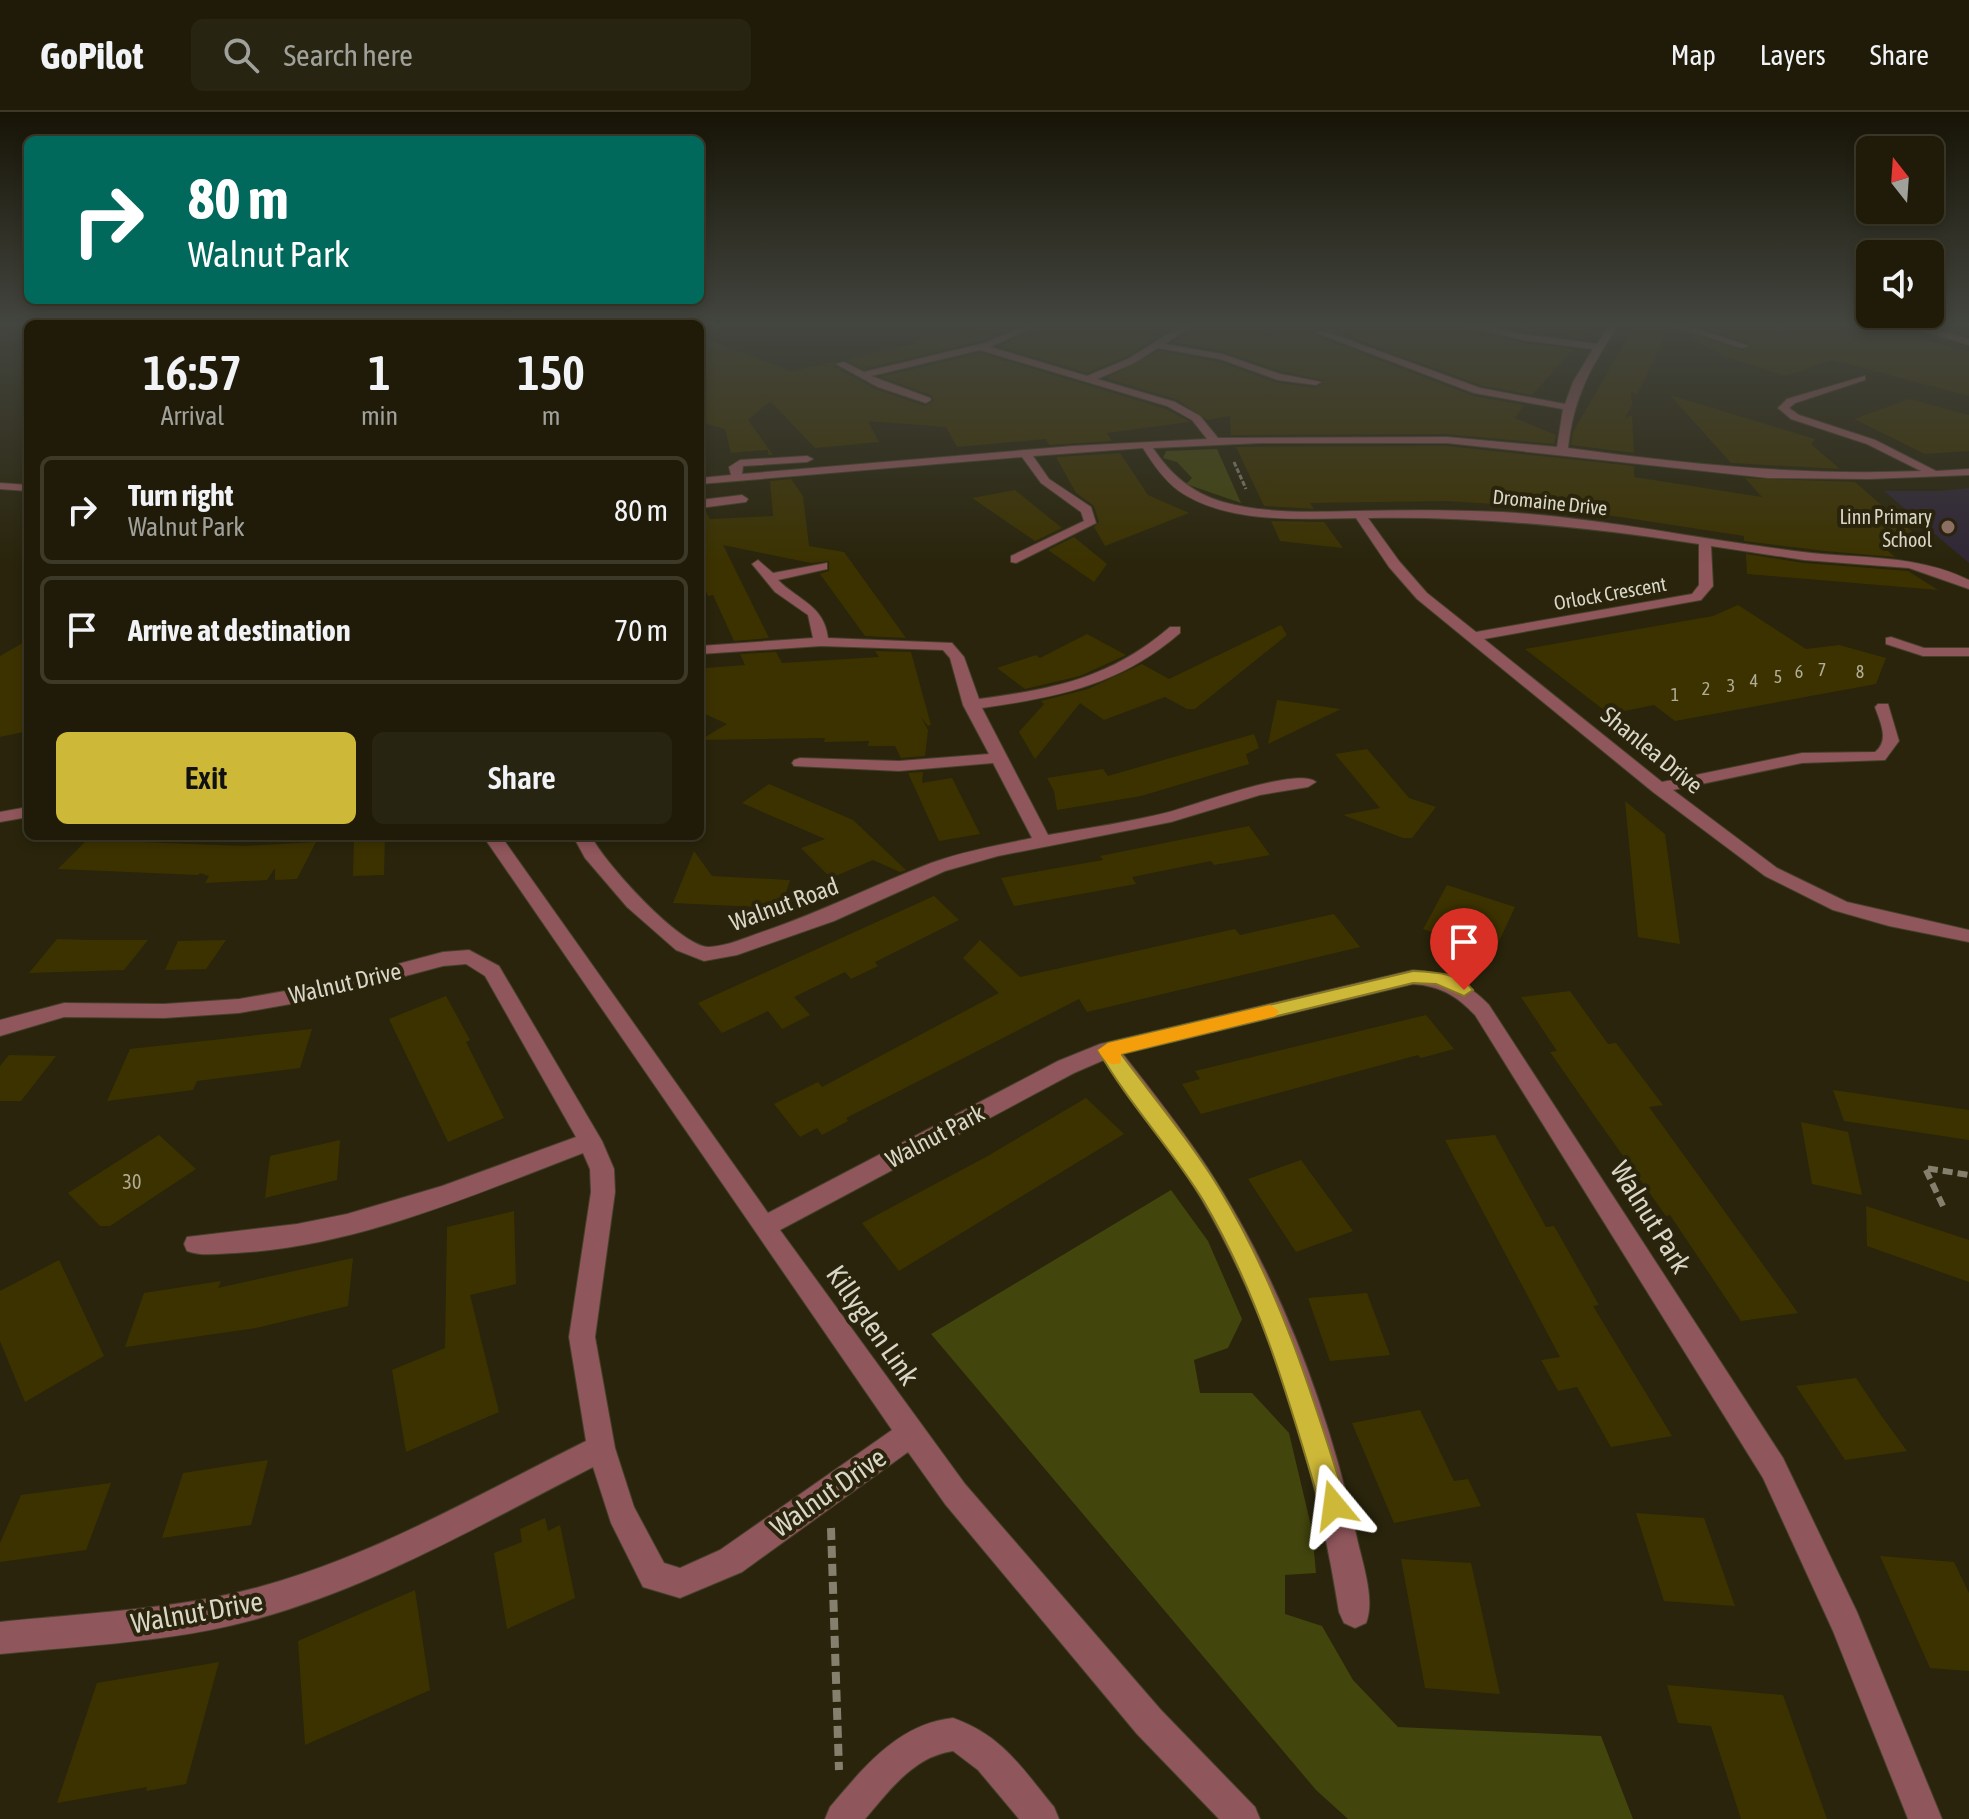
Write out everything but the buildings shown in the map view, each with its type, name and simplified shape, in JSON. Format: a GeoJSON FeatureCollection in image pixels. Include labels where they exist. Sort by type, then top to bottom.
{"type":"FeatureCollection","features":[{"type":"Feature","properties":{"kind":"street"},"geometry":{"type":"LineString","coordinates":[[1168,405],[1185,410],[1219,441]]}},
{"type":"Feature","properties":{"kind":"street"},"geometry":{"type":"LineString","coordinates":[[1552,405],[1567,407],[1562,449]]}},
{"type":"Feature","properties":{"kind":"street"},"geometry":{"type":"LineString","coordinates":[[1787,405],[1783,408],[1800,419],[1876,444],[1935,474]]}},
{"type":"Feature","properties":{"kind":"street"},"geometry":{"type":"LineString","coordinates":[[704,481],[1219,441],[1445,440],[1562,449],[1730,471],[1839,476],[1969,472]]}},
{"type":"Feature","properties":{"kind":"street","name":"Dromaine Drive"},"geometry":{"type":"LineString","coordinates":[[1146,445],[1171,481],[1184,490],[1218,504],[1257,512],[1529,517],[1806,557],[1912,563],[1933,568],[1969,585]]}},
{"type":"Feature","properties":{"kind":"street"},"geometry":{"type":"LineString","coordinates":[[1016,559],[1090,523],[1087,510],[1045,481],[1026,454]]}},
{"type":"Feature","properties":{"kind":"street"},"geometry":{"type":"LineString","coordinates":[[737,478],[735,467],[748,461],[855,455]]}},
{"type":"Feature","properties":{"kind":"street"},"geometry":{"type":"LineString","coordinates":[[0,486],[24,488]]}},
{"type":"Feature","properties":{"kind":"street"},"geometry":{"type":"LineString","coordinates":[[704,504],[742,499]]}},
{"type":"Feature","properties":{"kind":"street","name":"Shanlea Drive"},"geometry":{"type":"LineString","coordinates":[[1359,514],[1406,579],[1659,788],[1757,863],[1816,895],[1889,920],[1969,936]]}},
{"type":"Feature","properties":{"kind":"street","name":"Orlock Crescent"},"geometry":{"type":"LineString","coordinates":[[1473,637],[1696,597],[1706,586],[1705,542]]}},
{"type":"Feature","properties":{"kind":"street"},"geometry":{"type":"LineString","coordinates":[[758,564],[783,592],[815,612],[820,624],[821,642]]}},
{"type":"Feature","properties":{"kind":"street"},"geometry":{"type":"LineString","coordinates":[[770,578],[822,566]]}},
{"type":"Feature","properties":{"kind":"street"},"geometry":{"type":"LineString","coordinates":[[971,705],[1052,693],[1102,678],[1137,662],[1175,630]]}},
{"type":"Feature","properties":{"kind":"street"},"geometry":{"type":"LineString","coordinates":[[1891,641],[1923,652],[1969,652]]}},
{"type":"Feature","properties":{"kind":"street"},"geometry":{"type":"LineString","coordinates":[[704,650],[821,642],[947,646],[954,650],[971,705],[1043,842]]}},
{"type":"Feature","properties":{"kind":"street"},"geometry":{"type":"LineString","coordinates":[[1659,788],[1802,758],[1879,757],[1890,751],[1893,744],[1883,707]]}},
{"type":"Feature","properties":{"kind":"street"},"geometry":{"type":"LineString","coordinates":[[800,763],[885,768],[960,764],[997,758]]}},
{"type":"Feature","properties":{"kind":"street","name":"Walnut Road"},"geometry":{"type":"LineString","coordinates":[[584,840],[591,854],[634,903],[683,945],[704,954],[730,950],[827,917],[939,867],[1043,842],[1171,817],[1257,790],[1308,782]]}},
{"type":"Feature","properties":{"kind":"street"},"geometry":{"type":"LineString","coordinates":[[0,817],[24,813]]}},
{"type":"Feature","properties":{"kind":"street","name":"Killyglen Link"},"geometry":{"type":"LineString","coordinates":[[495,840],[764,1227],[955,1494],[1149,1722],[1243,1819]]}},
{"type":"Feature","properties":{"kind":"street","name":"Walnut Drive"},"geometry":{"type":"LineString","coordinates":[[0,1028],[64,1010],[164,1011],[239,1006],[319,992],[443,959],[469,957],[492,971],[590,1141],[602,1169],[603,1192],[582,1337],[601,1448],[621,1513],[654,1576],[680,1583],[731,1561],[911,1433]]}},
{"type":"Feature","properties":{"kind":"street","name":"Walnut Park"},"geometry":{"type":"LineString","coordinates":[[764,1227],[1066,1067],[1108,1050],[1413,977],[1439,978],[1464,990],[1482,1010],[1773,1468],[1846,1623],[1925,1819]]}},
{"type":"Feature","properties":{"kind":"street"},"geometry":{"type":"LineString","coordinates":[[1108,1050],[1211,1194],[1267,1305],[1328,1483],[1355,1612]]}},
{"type":"Feature","properties":{"kind":"street"},"geometry":{"type":"LineString","coordinates":[[196,1244],[284,1237],[379,1214],[590,1141]]}},
{"type":"Feature","properties":{"kind":"street","name":"Walnut Drive"},"geometry":{"type":"LineString","coordinates":[[0,1638],[193,1616],[284,1596],[365,1565],[601,1448]]}},
{"type":"Feature","properties":{"kind":"street"},"geometry":{"type":"LineString","coordinates":[[841,1803],[903,1754],[924,1742],[947,1736],[963,1738],[981,1750],[1042,1819]]}},
{"type":"Feature","properties":{"kind":"path"},"geometry":{"type":"LineString","coordinates":[[1219,441],[1257,512]]}},
{"type":"Feature","properties":{"kind":"path"},"geometry":{"type":"LineString","coordinates":[[1943,1206],[1925,1168],[1969,1175]]}},
{"type":"Feature","properties":{"kind":"path"},"geometry":{"type":"LineString","coordinates":[[830,1491],[841,1803]]}},
{"type":"Feature","properties":{"kind":"shaded area"},"geometry":{"type":"Polygon","coordinates":[[[1217,449],[1241,503],[1186,484],[1192,478],[1177,462],[1163,458],[1166,451],[1217,449]]]}},
{"type":"Feature","properties":{"kind":"shaded area","name":"Linn Primary School"},"geometry":{"type":"Polygon","coordinates":[[[1969,488],[1969,563],[1884,491],[1938,491],[1969,488]]]}},
{"type":"Feature","properties":{"kind":"shaded area"},"geometry":{"type":"Polygon","coordinates":[[[1171,1190],[1208,1241],[1242,1319],[1228,1348],[1194,1360],[1200,1393],[1252,1393],[1289,1433],[1312,1530],[1316,1573],[1285,1575],[1285,1614],[1322,1626],[1353,1680],[1398,1727],[1601,1736],[1633,1819],[1348,1819],[1316,1790],[931,1334],[1171,1190]]]}},
{"type":"Feature","properties":{"kind":"slow traffic"},"geometry":{"type":"LineString","coordinates":[[1114,1058],[1108,1050],[1270,1011]]}},
{"type":"Feature","properties":{"kind":"place","name":"Linn Primary School"},"geometry":{"type":"Point","coordinates":[1948,527]}},
{"type":"Feature","properties":{"kind":"route"},"geometry":{"type":"LineString","coordinates":[[1334,1505],[1315,1439],[1267,1305],[1211,1194],[1108,1050],[1413,977],[1439,978],[1464,990]]}}]}
